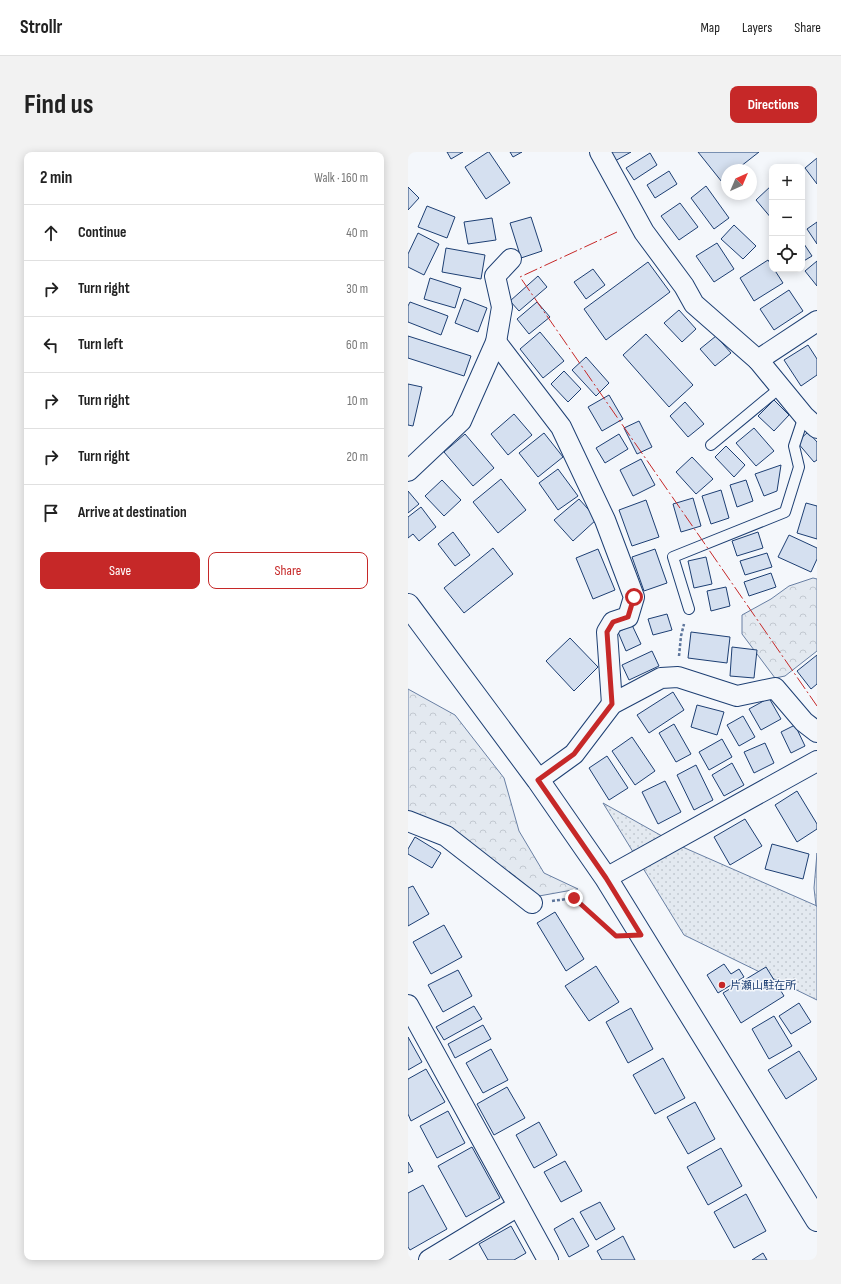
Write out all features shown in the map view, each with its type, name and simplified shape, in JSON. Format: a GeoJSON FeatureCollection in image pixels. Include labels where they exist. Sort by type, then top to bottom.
{"type":"FeatureCollection","features":[{"type":"Feature","properties":{"kind":"street"},"geometry":{"type":"LineString","coordinates":[[600,152],[644,232],[684,286],[694,304],[758,360],[811,422]]}},
{"type":"Feature","properties":{"kind":"street"},"geometry":{"type":"LineString","coordinates":[[408,471],[461,421],[496,342],[502,307],[495,276],[511,259]]}},
{"type":"Feature","properties":{"kind":"street"},"geometry":{"type":"LineString","coordinates":[[758,360],[817,321]]}},
{"type":"Feature","properties":{"kind":"street"},"geometry":{"type":"LineString","coordinates":[[496,342],[561,427],[605,520],[634,597],[628,617],[613,622],[607,632],[612,704]]}},
{"type":"Feature","properties":{"kind":"street"},"geometry":{"type":"LineString","coordinates":[[408,605],[538,780],[606,878],[817,1220]]}},
{"type":"Feature","properties":{"kind":"street"},"geometry":{"type":"LineString","coordinates":[[538,780],[574,754],[612,704],[662,678],[678,676],[737,696],[775,688],[804,722],[817,732]]}},
{"type":"Feature","properties":{"kind":"street"},"geometry":{"type":"LineString","coordinates":[[606,878],[817,761]]}},
{"type":"Feature","properties":{"kind":"street"},"geometry":{"type":"LineString","coordinates":[[408,821],[446,836],[532,903]]}},
{"type":"Feature","properties":{"kind":"street"},"geometry":{"type":"LineString","coordinates":[[408,1005],[548,1260]]}},
{"type":"Feature","properties":{"kind":"street"},"geometry":{"type":"LineString","coordinates":[[429,1260],[518,1206]]}},
{"type":"Feature","properties":{"kind":"lane"},"geometry":{"type":"LineString","coordinates":[[711,445],[781,387]]}},
{"type":"Feature","properties":{"kind":"lane"},"geometry":{"type":"LineString","coordinates":[[688,609],[673,557],[785,512],[799,467],[794,446],[811,422]]}},
{"type":"Feature","properties":{"kind":"path"},"geometry":{"type":"LineString","coordinates":[[532,903],[574,898],[616,936],[641,935]]}},
{"type":"Feature","properties":{"kind":"green space"},"geometry":{"type":"Polygon","coordinates":[[[813,578],[817,579],[817,651],[785,676],[775,678],[742,634],[742,615],[771,599],[789,586],[813,578]]]}},
{"type":"Feature","properties":{"kind":"green space"},"geometry":{"type":"Polygon","coordinates":[[[408,689],[455,715],[504,778],[519,831],[544,873],[578,889],[539,896],[449,828],[408,812],[408,689]]]}},
{"type":"Feature","properties":{"kind":"green space"},"geometry":{"type":"Polygon","coordinates":[[[603,803],[678,845],[817,906],[817,1000],[684,935],[603,803]]]}},
{"type":"Feature","properties":{"kind":"green space"},"geometry":{"type":"Polygon","coordinates":[[[817,853],[817,906],[816,906],[814,888],[817,853]]]}},
{"type":"Feature","properties":{"kind":"building"},"geometry":{"type":"Polygon","coordinates":[[[447,152],[463,152],[451,159],[447,152]]]}},
{"type":"Feature","properties":{"kind":"building"},"geometry":{"type":"Polygon","coordinates":[[[488,152],[510,183],[486,199],[465,167],[488,152]]]}},
{"type":"Feature","properties":{"kind":"building"},"geometry":{"type":"Polygon","coordinates":[[[510,152],[522,152],[513,157],[510,152]]]}},
{"type":"Feature","properties":{"kind":"building"},"geometry":{"type":"Polygon","coordinates":[[[610,152],[631,152],[615,161],[610,152]]]}},
{"type":"Feature","properties":{"kind":"building"},"geometry":{"type":"Polygon","coordinates":[[[698,152],[759,152],[744,164],[721,164],[721,181],[698,152]]]}},
{"type":"Feature","properties":{"kind":"building"},"geometry":{"type":"Polygon","coordinates":[[[650,153],[657,165],[634,180],[626,168],[650,153]]]}},
{"type":"Feature","properties":{"kind":"building"},"geometry":{"type":"Polygon","coordinates":[[[817,158],[817,184],[805,168],[817,158]]]}},
{"type":"Feature","properties":{"kind":"building"},"geometry":{"type":"Polygon","coordinates":[[[669,171],[677,184],[655,198],[647,185],[669,171]]]}},
{"type":"Feature","properties":{"kind":"building"},"geometry":{"type":"Polygon","coordinates":[[[706,186],[729,218],[714,229],[691,198],[706,186]]]}},
{"type":"Feature","properties":{"kind":"building"},"geometry":{"type":"Polygon","coordinates":[[[408,187],[419,198],[408,210],[408,187]]]}},
{"type":"Feature","properties":{"kind":"building"},"geometry":{"type":"Polygon","coordinates":[[[769,188],[769,215],[756,200],[769,188]]]}},
{"type":"Feature","properties":{"kind":"building"},"geometry":{"type":"Polygon","coordinates":[[[680,203],[698,227],[679,240],[661,216],[680,203]]]}},
{"type":"Feature","properties":{"kind":"building"},"geometry":{"type":"Polygon","coordinates":[[[427,206],[455,217],[447,238],[418,227],[427,206]]]}},
{"type":"Feature","properties":{"kind":"building"},"geometry":{"type":"Polygon","coordinates":[[[531,217],[542,251],[521,258],[510,223],[531,217]]]}},
{"type":"Feature","properties":{"kind":"building"},"geometry":{"type":"Polygon","coordinates":[[[492,218],[496,240],[468,244],[464,222],[492,218]]]}},
{"type":"Feature","properties":{"kind":"building"},"geometry":{"type":"Polygon","coordinates":[[[817,222],[817,244],[807,229],[817,222]]]}},
{"type":"Feature","properties":{"kind":"building"},"geometry":{"type":"Polygon","coordinates":[[[734,225],[756,246],[743,259],[721,239],[734,225]]]}},
{"type":"Feature","properties":{"kind":"building"},"geometry":{"type":"Polygon","coordinates":[[[418,233],[439,244],[424,275],[408,267],[408,254],[418,233]]]}},
{"type":"Feature","properties":{"kind":"building"},"geometry":{"type":"Polygon","coordinates":[[[717,243],[734,269],[714,282],[696,256],[717,243]]]}},
{"type":"Feature","properties":{"kind":"building"},"geometry":{"type":"Polygon","coordinates":[[[805,246],[812,256],[805,260],[805,246]]]}},
{"type":"Feature","properties":{"kind":"building"},"geometry":{"type":"Polygon","coordinates":[[[446,248],[485,255],[481,279],[442,272],[446,248]]]}},
{"type":"Feature","properties":{"kind":"building"},"geometry":{"type":"Polygon","coordinates":[[[768,260],[769,272],[776,272],[783,283],[754,301],[740,278],[768,260]]]}},
{"type":"Feature","properties":{"kind":"building"},"geometry":{"type":"Polygon","coordinates":[[[817,261],[817,286],[805,271],[817,261]]]}},
{"type":"Feature","properties":{"kind":"building"},"geometry":{"type":"Polygon","coordinates":[[[648,262],[670,292],[606,340],[584,309],[648,262]]]}},
{"type":"Feature","properties":{"kind":"building"},"geometry":{"type":"Polygon","coordinates":[[[593,269],[605,285],[586,299],[574,282],[593,269]]]}},
{"type":"Feature","properties":{"kind":"building"},"geometry":{"type":"Polygon","coordinates":[[[538,276],[547,287],[519,311],[510,301],[538,276]]]}},
{"type":"Feature","properties":{"kind":"building"},"geometry":{"type":"Polygon","coordinates":[[[430,278],[461,288],[455,308],[424,299],[430,278]]]}},
{"type":"Feature","properties":{"kind":"building"},"geometry":{"type":"Polygon","coordinates":[[[789,290],[803,311],[774,330],[760,309],[789,290]]]}},
{"type":"Feature","properties":{"kind":"building"},"geometry":{"type":"Polygon","coordinates":[[[464,299],[487,308],[478,332],[455,323],[464,299]]]}},
{"type":"Feature","properties":{"kind":"building"},"geometry":{"type":"Polygon","coordinates":[[[410,302],[448,316],[441,335],[408,322],[408,306],[410,302]]]}},
{"type":"Feature","properties":{"kind":"building"},"geometry":{"type":"Polygon","coordinates":[[[537,302],[550,317],[529,334],[517,319],[537,302]]]}},
{"type":"Feature","properties":{"kind":"building"},"geometry":{"type":"Polygon","coordinates":[[[679,310],[696,329],[682,342],[664,323],[679,310]]]}},
{"type":"Feature","properties":{"kind":"building"},"geometry":{"type":"Polygon","coordinates":[[[540,332],[564,361],[543,378],[520,349],[540,332]]]}},
{"type":"Feature","properties":{"kind":"building"},"geometry":{"type":"Polygon","coordinates":[[[646,334],[693,385],[669,407],[623,355],[646,334]]]}},
{"type":"Feature","properties":{"kind":"building"},"geometry":{"type":"Polygon","coordinates":[[[408,336],[471,356],[464,376],[408,358],[408,336]]]}},
{"type":"Feature","properties":{"kind":"building"},"geometry":{"type":"Polygon","coordinates":[[[716,336],[731,353],[715,366],[700,349],[716,336]]]}},
{"type":"Feature","properties":{"kind":"building"},"geometry":{"type":"Polygon","coordinates":[[[808,345],[817,359],[817,375],[801,386],[784,360],[808,345]]]}},
{"type":"Feature","properties":{"kind":"building"},"geometry":{"type":"Polygon","coordinates":[[[586,357],[609,383],[596,396],[572,370],[586,357]]]}},
{"type":"Feature","properties":{"kind":"building"},"geometry":{"type":"Polygon","coordinates":[[[564,371],[581,389],[568,402],[551,384],[564,371]]]}},
{"type":"Feature","properties":{"kind":"building"},"geometry":{"type":"Polygon","coordinates":[[[408,384],[422,387],[413,426],[408,425],[408,384]]]}},
{"type":"Feature","properties":{"kind":"building"},"geometry":{"type":"Polygon","coordinates":[[[609,395],[623,419],[602,431],[588,407],[609,395]]]}},
{"type":"Feature","properties":{"kind":"building"},"geometry":{"type":"Polygon","coordinates":[[[774,400],[789,415],[774,431],[758,416],[774,400]]]}},
{"type":"Feature","properties":{"kind":"building"},"geometry":{"type":"Polygon","coordinates":[[[685,402],[704,424],[688,437],[670,416],[685,402]]]}},
{"type":"Feature","properties":{"kind":"building"},"geometry":{"type":"Polygon","coordinates":[[[514,414],[532,435],[508,455],[491,434],[514,414]]]}},
{"type":"Feature","properties":{"kind":"building"},"geometry":{"type":"Polygon","coordinates":[[[639,421],[652,447],[637,454],[624,428],[639,421]]]}},
{"type":"Feature","properties":{"kind":"building"},"geometry":{"type":"Polygon","coordinates":[[[754,428],[774,451],[756,466],[736,443],[754,428]]]}},
{"type":"Feature","properties":{"kind":"building"},"geometry":{"type":"Polygon","coordinates":[[[808,432],[817,442],[817,460],[814,462],[797,442],[808,432]]]}},
{"type":"Feature","properties":{"kind":"building"},"geometry":{"type":"Polygon","coordinates":[[[544,433],[563,457],[538,477],[519,453],[544,433]]]}},
{"type":"Feature","properties":{"kind":"building"},"geometry":{"type":"Polygon","coordinates":[[[465,434],[494,468],[473,486],[444,452],[465,434]]]}},
{"type":"Feature","properties":{"kind":"building"},"geometry":{"type":"Polygon","coordinates":[[[619,434],[628,449],[605,463],[596,448],[619,434]]]}},
{"type":"Feature","properties":{"kind":"building"},"geometry":{"type":"Polygon","coordinates":[[[726,446],[745,465],[734,477],[715,457],[726,446]]]}},
{"type":"Feature","properties":{"kind":"building"},"geometry":{"type":"Polygon","coordinates":[[[692,457],[713,479],[696,494],[676,472],[692,457]]]}},
{"type":"Feature","properties":{"kind":"building"},"geometry":{"type":"Polygon","coordinates":[[[641,459],[655,485],[633,496],[620,470],[641,459]]]}},
{"type":"Feature","properties":{"kind":"building"},"geometry":{"type":"Polygon","coordinates":[[[781,465],[777,491],[764,496],[755,474],[781,465]]]}},
{"type":"Feature","properties":{"kind":"building"},"geometry":{"type":"Polygon","coordinates":[[[558,469],[578,496],[558,510],[539,483],[558,469]]]}},
{"type":"Feature","properties":{"kind":"building"},"geometry":{"type":"Polygon","coordinates":[[[501,479],[526,510],[498,533],[473,502],[501,479]]]}},
{"type":"Feature","properties":{"kind":"building"},"geometry":{"type":"Polygon","coordinates":[[[442,480],[461,500],[444,516],[425,496],[442,480]]]}},
{"type":"Feature","properties":{"kind":"building"},"geometry":{"type":"Polygon","coordinates":[[[746,480],[753,501],[737,507],[730,485],[746,480]]]}},
{"type":"Feature","properties":{"kind":"building"},"geometry":{"type":"Polygon","coordinates":[[[721,490],[729,518],[711,524],[702,496],[721,490]]]}},
{"type":"Feature","properties":{"kind":"building"},"geometry":{"type":"Polygon","coordinates":[[[408,491],[419,504],[408,513],[408,491]]]}},
{"type":"Feature","properties":{"kind":"building"},"geometry":{"type":"Polygon","coordinates":[[[693,498],[701,526],[681,532],[673,504],[693,498]]]}},
{"type":"Feature","properties":{"kind":"building"},"geometry":{"type":"Polygon","coordinates":[[[579,499],[597,519],[573,541],[554,520],[579,499]]]}},
{"type":"Feature","properties":{"kind":"building"},"geometry":{"type":"Polygon","coordinates":[[[646,500],[659,537],[632,546],[619,510],[646,500]]]}},
{"type":"Feature","properties":{"kind":"building"},"geometry":{"type":"Polygon","coordinates":[[[806,503],[817,506],[817,539],[797,533],[806,503]]]}},
{"type":"Feature","properties":{"kind":"building"},"geometry":{"type":"Polygon","coordinates":[[[421,507],[436,527],[419,541],[413,534],[408,538],[408,517],[421,507]]]}},
{"type":"Feature","properties":{"kind":"building"},"geometry":{"type":"Polygon","coordinates":[[[453,532],[470,555],[455,566],[438,544],[453,532]]]}},
{"type":"Feature","properties":{"kind":"building"},"geometry":{"type":"Polygon","coordinates":[[[758,532],[763,548],[737,556],[732,541],[758,532]]]}},
{"type":"Feature","properties":{"kind":"building"},"geometry":{"type":"Polygon","coordinates":[[[789,535],[817,548],[817,559],[811,572],[778,557],[789,535]]]}},
{"type":"Feature","properties":{"kind":"building"},"geometry":{"type":"Polygon","coordinates":[[[493,548],[513,574],[464,613],[444,588],[493,548]]]}},
{"type":"Feature","properties":{"kind":"building"},"geometry":{"type":"Polygon","coordinates":[[[598,549],[615,590],[593,599],[576,558],[598,549]]]}},
{"type":"Feature","properties":{"kind":"building"},"geometry":{"type":"Polygon","coordinates":[[[655,549],[667,583],[644,591],[632,557],[655,549]]]}},
{"type":"Feature","properties":{"kind":"building"},"geometry":{"type":"Polygon","coordinates":[[[767,553],[772,567],[745,575],[740,561],[767,553]]]}},
{"type":"Feature","properties":{"kind":"building"},"geometry":{"type":"Polygon","coordinates":[[[706,557],[712,584],[694,588],[688,561],[706,557]]]}},
{"type":"Feature","properties":{"kind":"building"},"geometry":{"type":"Polygon","coordinates":[[[771,573],[776,587],[749,596],[744,582],[771,573]]]}},
{"type":"Feature","properties":{"kind":"building"},"geometry":{"type":"Polygon","coordinates":[[[726,587],[730,606],[711,611],[707,591],[726,587]]]}},
{"type":"Feature","properties":{"kind":"building"},"geometry":{"type":"Polygon","coordinates":[[[667,614],[672,630],[653,635],[648,619],[667,614]]]}},
{"type":"Feature","properties":{"kind":"building"},"geometry":{"type":"Polygon","coordinates":[[[632,625],[641,644],[626,651],[618,632],[632,625]]]}},
{"type":"Feature","properties":{"kind":"building"},"geometry":{"type":"Polygon","coordinates":[[[691,632],[730,637],[727,663],[688,658],[691,632]]]}},
{"type":"Feature","properties":{"kind":"building"},"geometry":{"type":"Polygon","coordinates":[[[570,638],[598,667],[574,691],[546,661],[570,638]]]}},
{"type":"Feature","properties":{"kind":"building"},"geometry":{"type":"Polygon","coordinates":[[[732,647],[757,650],[754,678],[730,676],[732,647]]]}},
{"type":"Feature","properties":{"kind":"building"},"geometry":{"type":"Polygon","coordinates":[[[652,651],[659,666],[629,680],[622,665],[652,651]]]}},
{"type":"Feature","properties":{"kind":"building"},"geometry":{"type":"Polygon","coordinates":[[[817,655],[817,684],[811,689],[797,671],[817,655]]]}},
{"type":"Feature","properties":{"kind":"building"},"geometry":{"type":"Polygon","coordinates":[[[673,692],[684,710],[649,733],[637,715],[673,692]]]}},
{"type":"Feature","properties":{"kind":"building"},"geometry":{"type":"Polygon","coordinates":[[[769,698],[781,719],[761,730],[749,709],[769,698]]]}},
{"type":"Feature","properties":{"kind":"building"},"geometry":{"type":"Polygon","coordinates":[[[697,705],[724,712],[717,735],[691,727],[697,705]]]}},
{"type":"Feature","properties":{"kind":"building"},"geometry":{"type":"Polygon","coordinates":[[[743,716],[755,737],[739,746],[727,725],[743,716]]]}},
{"type":"Feature","properties":{"kind":"building"},"geometry":{"type":"Polygon","coordinates":[[[674,724],[691,754],[676,762],[659,733],[674,724]]]}},
{"type":"Feature","properties":{"kind":"building"},"geometry":{"type":"Polygon","coordinates":[[[795,725],[805,746],[791,753],[781,732],[795,725]]]}},
{"type":"Feature","properties":{"kind":"building"},"geometry":{"type":"Polygon","coordinates":[[[632,737],[655,771],[635,785],[612,751],[632,737]]]}},
{"type":"Feature","properties":{"kind":"building"},"geometry":{"type":"Polygon","coordinates":[[[722,739],[732,757],[709,770],[699,752],[722,739]]]}},
{"type":"Feature","properties":{"kind":"building"},"geometry":{"type":"Polygon","coordinates":[[[765,743],[774,763],[754,773],[744,752],[765,743]]]}},
{"type":"Feature","properties":{"kind":"building"},"geometry":{"type":"Polygon","coordinates":[[[607,756],[628,788],[609,800],[589,768],[607,756]]]}},
{"type":"Feature","properties":{"kind":"building"},"geometry":{"type":"Polygon","coordinates":[[[732,763],[744,785],[724,796],[712,775],[732,763]]]}},
{"type":"Feature","properties":{"kind":"building"},"geometry":{"type":"Polygon","coordinates":[[[696,765],[713,800],[694,810],[677,775],[696,765]]]}},
{"type":"Feature","properties":{"kind":"building"},"geometry":{"type":"Polygon","coordinates":[[[665,781],[681,812],[658,824],[642,792],[665,781]]]}},
{"type":"Feature","properties":{"kind":"building"},"geometry":{"type":"Polygon","coordinates":[[[797,791],[817,824],[817,829],[797,842],[775,805],[797,791]]]}},
{"type":"Feature","properties":{"kind":"building"},"geometry":{"type":"Polygon","coordinates":[[[745,819],[762,846],[730,865],[714,837],[745,819]]]}},
{"type":"Feature","properties":{"kind":"building"},"geometry":{"type":"Polygon","coordinates":[[[415,837],[441,853],[432,868],[408,854],[408,849],[415,837]]]}},
{"type":"Feature","properties":{"kind":"building"},"geometry":{"type":"Polygon","coordinates":[[[772,844],[809,854],[803,879],[765,869],[772,844]]]}},
{"type":"Feature","properties":{"kind":"building"},"geometry":{"type":"Polygon","coordinates":[[[413,886],[429,914],[408,926],[408,888],[413,886]]]}},
{"type":"Feature","properties":{"kind":"building"},"geometry":{"type":"Polygon","coordinates":[[[555,912],[584,959],[566,971],[537,923],[555,912]]]}},
{"type":"Feature","properties":{"kind":"building"},"geometry":{"type":"Polygon","coordinates":[[[444,925],[462,957],[431,974],[413,942],[444,925]]]}},
{"type":"Feature","properties":{"kind":"building","name":"片瀬山駐在所"},"geometry":{"type":"Polygon","coordinates":[[[724,964],[731,974],[739,969],[744,977],[718,993],[707,975],[724,964]]]}},
{"type":"Feature","properties":{"kind":"building"},"geometry":{"type":"Polygon","coordinates":[[[596,966],[619,1002],[589,1021],[565,986],[596,966]]]}},
{"type":"Feature","properties":{"kind":"building"},"geometry":{"type":"Polygon","coordinates":[[[766,967],[784,996],[741,1023],[723,993],[766,967]]]}},
{"type":"Feature","properties":{"kind":"building"},"geometry":{"type":"Polygon","coordinates":[[[458,970],[472,996],[443,1012],[428,985],[458,970]]]}},
{"type":"Feature","properties":{"kind":"building"},"geometry":{"type":"Polygon","coordinates":[[[799,1003],[811,1022],[791,1034],[779,1016],[799,1003]]]}},
{"type":"Feature","properties":{"kind":"building"},"geometry":{"type":"Polygon","coordinates":[[[474,1006],[482,1019],[444,1040],[436,1027],[474,1006]]]}},
{"type":"Feature","properties":{"kind":"building"},"geometry":{"type":"Polygon","coordinates":[[[631,1008],[653,1049],[628,1063],[606,1022],[631,1008]]]}},
{"type":"Feature","properties":{"kind":"building"},"geometry":{"type":"Polygon","coordinates":[[[774,1016],[792,1046],[769,1059],[752,1029],[774,1016]]]}},
{"type":"Feature","properties":{"kind":"building"},"geometry":{"type":"Polygon","coordinates":[[[483,1025],[491,1039],[455,1058],[448,1044],[483,1025]]]}},
{"type":"Feature","properties":{"kind":"building"},"geometry":{"type":"Polygon","coordinates":[[[408,1037],[422,1062],[408,1070],[408,1037]]]}},
{"type":"Feature","properties":{"kind":"building"},"geometry":{"type":"Polygon","coordinates":[[[491,1049],[508,1080],[483,1093],[466,1063],[491,1049]]]}},
{"type":"Feature","properties":{"kind":"building"},"geometry":{"type":"Polygon","coordinates":[[[799,1051],[817,1079],[786,1099],[768,1070],[799,1051]]]}},
{"type":"Feature","properties":{"kind":"building"},"geometry":{"type":"Polygon","coordinates":[[[663,1058],[685,1098],[655,1114],[633,1075],[663,1058]]]}},
{"type":"Feature","properties":{"kind":"building"},"geometry":{"type":"Polygon","coordinates":[[[426,1069],[445,1102],[411,1121],[408,1114],[408,1079],[426,1069]]]}},
{"type":"Feature","properties":{"kind":"building"},"geometry":{"type":"Polygon","coordinates":[[[507,1087],[525,1118],[494,1135],[477,1104],[507,1087]]]}},
{"type":"Feature","properties":{"kind":"building"},"geometry":{"type":"Polygon","coordinates":[[[695,1102],[715,1139],[688,1154],[667,1117],[695,1102]]]}},
{"type":"Feature","properties":{"kind":"building"},"geometry":{"type":"Polygon","coordinates":[[[448,1111],[465,1143],[437,1158],[420,1126],[448,1111]]]}},
{"type":"Feature","properties":{"kind":"building"},"geometry":{"type":"Polygon","coordinates":[[[539,1122],[557,1155],[534,1168],[516,1135],[539,1122]]]}},
{"type":"Feature","properties":{"kind":"building"},"geometry":{"type":"Polygon","coordinates":[[[472,1147],[500,1198],[466,1217],[438,1166],[472,1147]]]}},
{"type":"Feature","properties":{"kind":"building"},"geometry":{"type":"Polygon","coordinates":[[[721,1148],[742,1186],[708,1205],[687,1167],[721,1148]]]}},
{"type":"Feature","properties":{"kind":"building"},"geometry":{"type":"Polygon","coordinates":[[[565,1161],[582,1191],[561,1202],[544,1172],[565,1161]]]}},
{"type":"Feature","properties":{"kind":"building"},"geometry":{"type":"Polygon","coordinates":[[[408,1162],[413,1171],[408,1173],[408,1162]]]}},
{"type":"Feature","properties":{"kind":"building"},"geometry":{"type":"Polygon","coordinates":[[[423,1185],[447,1229],[410,1250],[408,1247],[408,1193],[423,1185]]]}},
{"type":"Feature","properties":{"kind":"building"},"geometry":{"type":"Polygon","coordinates":[[[746,1194],[766,1231],[734,1248],[714,1212],[746,1194]]]}},
{"type":"Feature","properties":{"kind":"building"},"geometry":{"type":"Polygon","coordinates":[[[600,1202],[615,1229],[596,1240],[580,1212],[600,1202]]]}},
{"type":"Feature","properties":{"kind":"building"},"geometry":{"type":"Polygon","coordinates":[[[573,1218],[589,1246],[569,1257],[554,1229],[573,1218]]]}},
{"type":"Feature","properties":{"kind":"building"},"geometry":{"type":"Polygon","coordinates":[[[511,1226],[526,1253],[514,1260],[488,1260],[479,1244],[511,1226]]]}},
{"type":"Feature","properties":{"kind":"building"},"geometry":{"type":"Polygon","coordinates":[[[623,1236],[635,1260],[602,1260],[597,1251],[623,1236]]]}},
{"type":"Feature","properties":{"kind":"building"},"geometry":{"type":"Polygon","coordinates":[[[763,1253],[767,1260],[752,1260],[763,1253]]]}},
{"type":"Feature","properties":{"kind":"power"},"geometry":{"type":"LineString","coordinates":[[617,232],[520,277],[817,706]]}},
{"type":"Feature","properties":{"kind":"place","name":"片瀬山駐在所"},"geometry":{"type":"Point","coordinates":[722,985]}},
{"type":"Feature","properties":{"kind":"route"},"geometry":{"type":"LineString","coordinates":[[574,898],[616,936],[641,935],[606,878],[538,780],[574,754],[612,704],[607,632],[613,622],[628,617],[634,597]]}}]}
